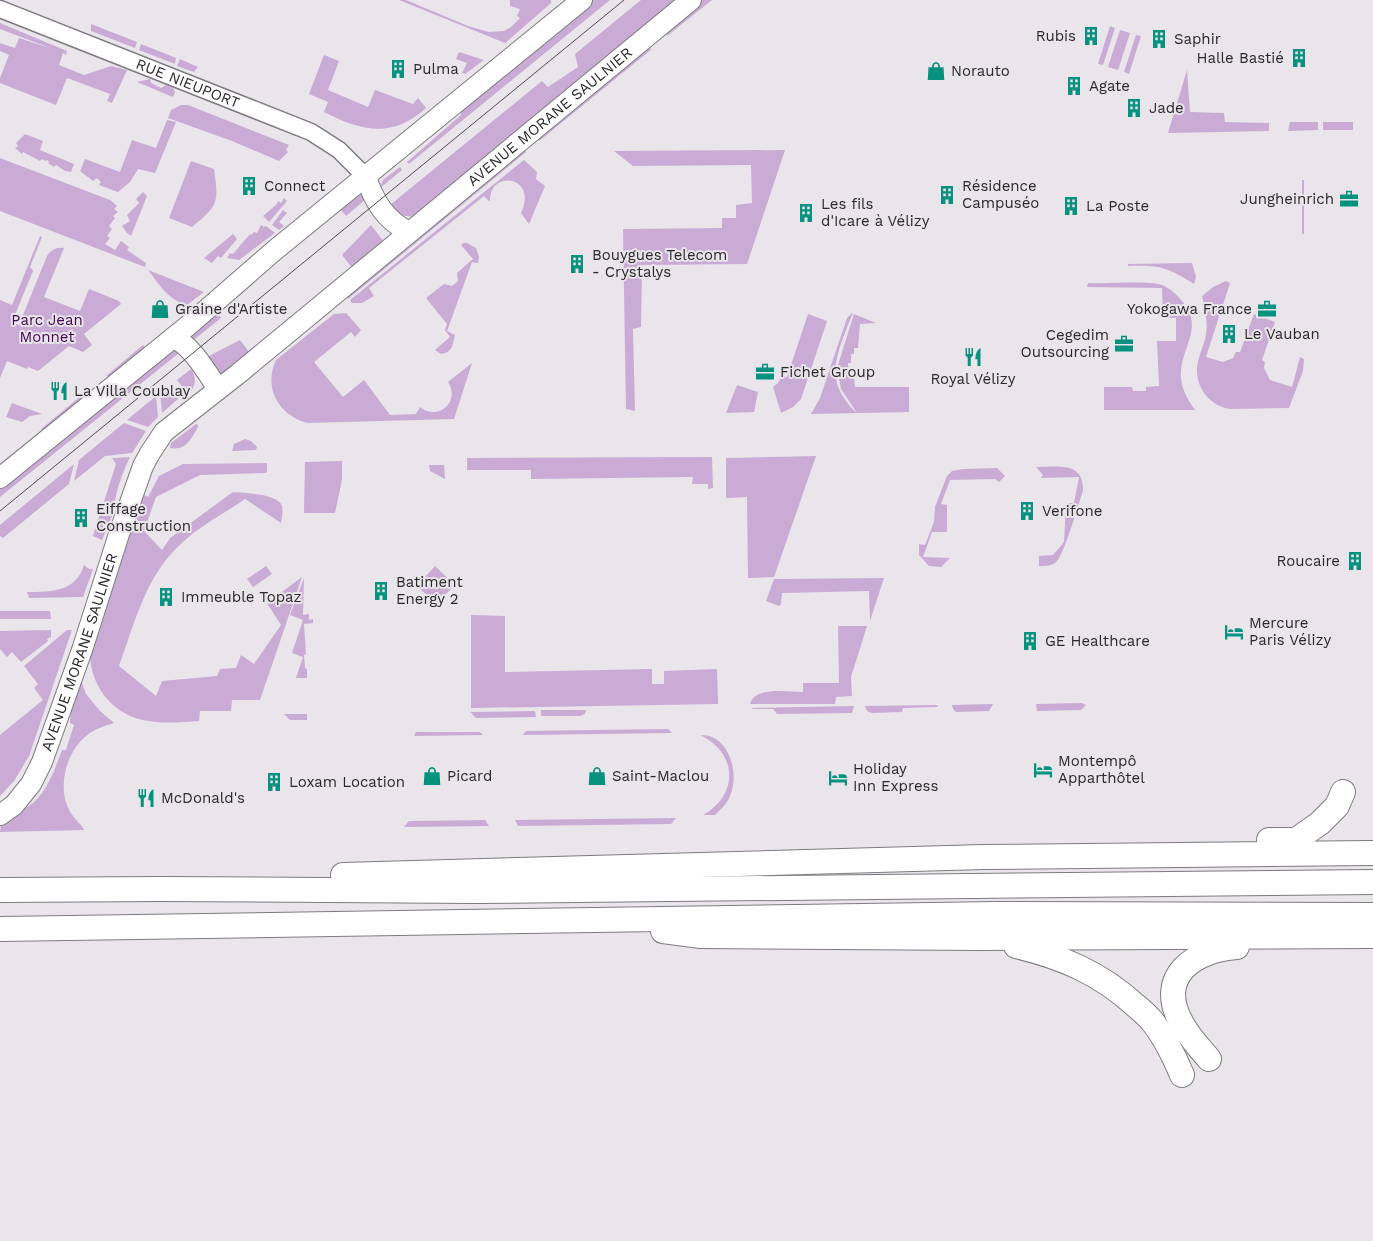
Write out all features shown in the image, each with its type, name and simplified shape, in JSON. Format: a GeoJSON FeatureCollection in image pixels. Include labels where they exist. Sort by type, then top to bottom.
{"type":"FeatureCollection","features":[{"type":"Feature","properties":{"kind":"highway"},"geometry":{"type":"LineString","coordinates":[[842,860],[880,848],[1296,840],[1337,806],[1344,792]]}},
{"type":"Feature","properties":{"kind":"highway"},"geometry":{"type":"LineString","coordinates":[[161,889],[238,878],[494,870],[984,857],[1373,853]]}},
{"type":"Feature","properties":{"kind":"highway"},"geometry":{"type":"LineString","coordinates":[[0,890],[476,891],[1373,882]]}},
{"type":"Feature","properties":{"kind":"highway"},"geometry":{"type":"LineString","coordinates":[[0,929],[997,914],[1372,929]]}},
{"type":"Feature","properties":{"kind":"highway"},"geometry":{"type":"LineString","coordinates":[[567,920],[701,936],[980,938],[1372,929]]}},
{"type":"Feature","properties":{"kind":"highway"},"geometry":{"type":"LineString","coordinates":[[1209,1059],[1180,1022],[1174,1003],[1174,986],[1177,977],[1192,960],[1204,953],[1232,948],[1372,929]]}},
{"type":"Feature","properties":{"kind":"highway"},"geometry":{"type":"LineString","coordinates":[[980,938],[1043,953],[1093,973],[1120,991],[1152,1020],[1172,1052],[1182,1075]]}},
{"type":"Feature","properties":{"kind":"main road"},"geometry":{"type":"LineString","coordinates":[[0,478],[173,338],[276,250],[582,0]]}},
{"type":"Feature","properties":{"kind":"main road","name":"AVENUE MORANE SAULNIER"},"geometry":{"type":"LineString","coordinates":[[0,815],[14,805],[25,791],[42,762],[82,650],[143,466],[164,432],[692,0]]}},
{"type":"Feature","properties":{"kind":"main road"},"geometry":{"type":"LineString","coordinates":[[366,177],[373,198],[397,226],[409,232]]}},
{"type":"Feature","properties":{"kind":"main road"},"geometry":{"type":"LineString","coordinates":[[173,338],[180,340],[189,350],[218,389]]}},
{"type":"Feature","properties":{"kind":"street","name":"RUE NIEUPORT"},"geometry":{"type":"LineString","coordinates":[[0,9],[311,132],[339,150],[366,177]]}},
{"type":"Feature","properties":{"kind":"green space"},"geometry":{"type":"Polygon","coordinates":[[[399,0],[406,0],[468,26],[489,32],[504,31],[520,18],[517,16],[520,9],[510,6],[510,0],[551,0],[551,3],[505,43],[399,0]]]}},
{"type":"Feature","properties":{"kind":"green space"},"geometry":{"type":"Polygon","coordinates":[[[592,0],[610,0],[409,164],[407,162],[461,115],[462,106],[592,0]]]}},
{"type":"Feature","properties":{"kind":"green space"},"geometry":{"type":"Polygon","coordinates":[[[641,0],[682,0],[414,217],[399,215],[390,205],[542,81],[548,87],[578,67],[575,54],[641,0]]]}},
{"type":"Feature","properties":{"kind":"green space"},"geometry":{"type":"Polygon","coordinates":[[[700,0],[712,0],[667,36],[667,32],[700,0]]]}},
{"type":"Feature","properties":{"kind":"green space"},"geometry":{"type":"Polygon","coordinates":[[[0,23],[67,51],[66,55],[63,53],[59,65],[84,75],[111,66],[127,70],[112,103],[107,101],[110,94],[67,78],[56,105],[0,83],[0,78],[9,55],[0,51],[0,43],[15,48],[19,38],[53,49],[0,29],[0,23]]]}},
{"type":"Feature","properties":{"kind":"green space"},"geometry":{"type":"Polygon","coordinates":[[[91,24],[137,42],[135,48],[91,31],[91,24]]]}},
{"type":"Feature","properties":{"kind":"green space"},"geometry":{"type":"Polygon","coordinates":[[[1110,26],[1115,28],[1103,65],[1098,64],[1110,26]]]}},
{"type":"Feature","properties":{"kind":"green space"},"geometry":{"type":"Polygon","coordinates":[[[1120,30],[1130,33],[1118,70],[1108,67],[1120,30]]]}},
{"type":"Feature","properties":{"kind":"green space"},"geometry":{"type":"Polygon","coordinates":[[[1136,35],[1141,36],[1129,74],[1124,72],[1136,35]]]}},
{"type":"Feature","properties":{"kind":"green space"},"geometry":{"type":"Polygon","coordinates":[[[141,44],[176,58],[175,64],[139,50],[141,44]]]}},
{"type":"Feature","properties":{"kind":"green space"},"geometry":{"type":"Polygon","coordinates":[[[646,48],[652,49],[539,141],[538,139],[646,48]]]}},
{"type":"Feature","properties":{"kind":"green space"},"geometry":{"type":"Polygon","coordinates":[[[459,52],[484,60],[465,74],[462,73],[467,63],[456,59],[459,52]]]}},
{"type":"Feature","properties":{"kind":"green space"},"geometry":{"type":"Polygon","coordinates":[[[324,55],[339,61],[328,90],[368,107],[375,90],[413,104],[418,98],[426,108],[401,124],[389,128],[376,129],[351,124],[324,112],[328,102],[309,94],[324,55]]]}},
{"type":"Feature","properties":{"kind":"green space"},"geometry":{"type":"Polygon","coordinates":[[[180,59],[198,67],[194,72],[177,66],[180,59]]]}},
{"type":"Feature","properties":{"kind":"green space"},"geometry":{"type":"Polygon","coordinates":[[[1187,70],[1190,112],[1224,113],[1225,122],[1269,123],[1269,131],[1168,133],[1187,70]]]}},
{"type":"Feature","properties":{"kind":"green space"},"geometry":{"type":"Polygon","coordinates":[[[150,79],[151,83],[161,88],[166,85],[173,88],[175,92],[173,97],[137,82],[150,79]]]}},
{"type":"Feature","properties":{"kind":"green space"},"geometry":{"type":"Polygon","coordinates":[[[181,105],[188,105],[289,145],[286,150],[288,152],[279,161],[232,141],[168,118],[171,110],[181,105]]]}},
{"type":"Feature","properties":{"kind":"green space"},"geometry":{"type":"Polygon","coordinates":[[[167,120],[176,122],[155,173],[138,169],[130,182],[118,192],[99,185],[101,182],[97,178],[93,181],[80,171],[85,159],[120,172],[132,140],[156,148],[167,120]]]}},
{"type":"Feature","properties":{"kind":"green space"},"geometry":{"type":"Polygon","coordinates":[[[1290,122],[1318,122],[1318,130],[1288,131],[1290,122]]]}},
{"type":"Feature","properties":{"kind":"green space"},"geometry":{"type":"Polygon","coordinates":[[[1323,122],[1353,122],[1353,130],[1323,130],[1323,122]]]}},
{"type":"Feature","properties":{"kind":"green space"},"geometry":{"type":"Polygon","coordinates":[[[25,134],[43,141],[40,150],[74,164],[71,172],[65,171],[56,165],[54,167],[47,160],[42,159],[40,161],[23,152],[22,154],[15,148],[18,146],[16,143],[25,134]]]}},
{"type":"Feature","properties":{"kind":"green space"},"geometry":{"type":"Polygon","coordinates":[[[524,150],[526,152],[348,299],[347,297],[524,150]]]}},
{"type":"Feature","properties":{"kind":"green space"},"geometry":{"type":"Polygon","coordinates":[[[785,150],[747,264],[642,265],[641,327],[633,329],[635,411],[626,409],[623,229],[722,228],[722,218],[736,218],[736,205],[752,203],[751,165],[633,166],[614,151],[785,150]]]}},
{"type":"Feature","properties":{"kind":"green space"},"geometry":{"type":"Polygon","coordinates":[[[0,158],[110,200],[117,206],[114,209],[118,212],[113,216],[115,218],[109,226],[112,229],[107,236],[110,238],[105,244],[115,250],[121,241],[129,247],[127,250],[146,263],[145,267],[0,211],[0,158]]]}},
{"type":"Feature","properties":{"kind":"green space"},"geometry":{"type":"Polygon","coordinates":[[[524,160],[537,172],[536,179],[545,186],[529,224],[521,213],[525,200],[519,184],[504,181],[497,184],[491,191],[490,202],[484,196],[369,288],[374,296],[362,303],[352,303],[350,300],[524,160]]]}},
{"type":"Feature","properties":{"kind":"green space"},"geometry":{"type":"Polygon","coordinates":[[[191,161],[214,169],[216,190],[215,203],[212,208],[192,227],[169,218],[191,161]]]}},
{"type":"Feature","properties":{"kind":"green space"},"geometry":{"type":"Polygon","coordinates":[[[400,167],[402,170],[380,188],[383,180],[400,167]]]}},
{"type":"Feature","properties":{"kind":"green space"},"geometry":{"type":"Polygon","coordinates":[[[1302,180],[1304,180],[1304,234],[1302,234],[1302,180]]]}},
{"type":"Feature","properties":{"kind":"green space"},"geometry":{"type":"Polygon","coordinates":[[[143,192],[147,196],[131,236],[122,226],[130,221],[127,215],[139,203],[136,199],[143,192]]]}},
{"type":"Feature","properties":{"kind":"green space"},"geometry":{"type":"Polygon","coordinates":[[[357,195],[361,195],[365,200],[346,216],[340,209],[357,195]]]}},
{"type":"Feature","properties":{"kind":"green space"},"geometry":{"type":"Polygon","coordinates":[[[284,198],[287,201],[269,222],[263,216],[278,201],[281,203],[284,198]]]}},
{"type":"Feature","properties":{"kind":"green space"},"geometry":{"type":"Polygon","coordinates":[[[283,210],[287,213],[279,222],[284,226],[279,230],[272,225],[283,210]]]}},
{"type":"Feature","properties":{"kind":"green space"},"geometry":{"type":"Polygon","coordinates":[[[261,225],[266,226],[275,233],[239,260],[227,258],[230,253],[233,254],[250,234],[257,233],[261,225]]]}},
{"type":"Feature","properties":{"kind":"green space"},"geometry":{"type":"Polygon","coordinates":[[[371,225],[385,243],[353,269],[342,255],[371,225]]]}},
{"type":"Feature","properties":{"kind":"green space"},"geometry":{"type":"Polygon","coordinates":[[[233,234],[237,239],[221,258],[218,256],[212,263],[204,258],[233,234]]]}},
{"type":"Feature","properties":{"kind":"green space","name":"Parc Jean Monnet"},"geometry":{"type":"Polygon","coordinates":[[[40,236],[42,237],[30,267],[33,271],[12,322],[19,325],[47,256],[59,248],[64,248],[44,297],[80,311],[89,289],[119,301],[121,304],[84,334],[92,345],[83,352],[69,346],[38,371],[7,361],[0,378],[0,300],[12,305],[40,236]]]}},
{"type":"Feature","properties":{"kind":"green space"},"geometry":{"type":"Polygon","coordinates":[[[463,243],[476,248],[479,257],[478,263],[472,262],[447,331],[455,335],[452,347],[448,352],[441,354],[435,350],[450,337],[445,330],[447,324],[426,298],[444,284],[452,286],[458,281],[457,273],[473,259],[461,245],[463,243]]]}},
{"type":"Feature","properties":{"kind":"green space"},"geometry":{"type":"Polygon","coordinates":[[[1192,263],[1196,277],[1194,284],[1163,268],[1128,266],[1128,264],[1192,263]]]}},
{"type":"Feature","properties":{"kind":"green space"},"geometry":{"type":"Polygon","coordinates":[[[148,270],[204,292],[187,305],[180,303],[165,291],[148,270]]]}},
{"type":"Feature","properties":{"kind":"green space"},"geometry":{"type":"Polygon","coordinates":[[[1226,281],[1230,283],[1206,357],[1223,362],[1233,358],[1236,352],[1240,352],[1254,314],[1275,322],[1262,360],[1265,362],[1264,368],[1270,380],[1292,387],[1300,357],[1304,359],[1303,371],[1289,408],[1230,409],[1211,400],[1199,383],[1197,368],[1207,329],[1202,296],[1213,287],[1226,281]]]}},
{"type":"Feature","properties":{"kind":"green space"},"geometry":{"type":"Polygon","coordinates":[[[1136,282],[1162,285],[1176,294],[1183,302],[1192,321],[1192,330],[1181,368],[1181,378],[1186,395],[1195,410],[1104,410],[1104,387],[1132,387],[1133,391],[1146,391],[1146,387],[1159,386],[1157,341],[1176,341],[1176,318],[1163,317],[1162,288],[1087,287],[1088,283],[1136,282]]]}},
{"type":"Feature","properties":{"kind":"green space"},"geometry":{"type":"Polygon","coordinates":[[[216,311],[221,318],[190,343],[187,335],[216,311]]]}},
{"type":"Feature","properties":{"kind":"green space"},"geometry":{"type":"Polygon","coordinates":[[[853,312],[841,345],[836,366],[836,377],[844,398],[857,413],[841,389],[837,368],[854,314],[876,323],[860,324],[858,348],[854,348],[854,354],[851,354],[851,363],[848,363],[849,378],[854,377],[855,387],[909,387],[909,412],[811,414],[820,398],[847,318],[853,312]]]}},
{"type":"Feature","properties":{"kind":"green space"},"geometry":{"type":"Polygon","coordinates":[[[346,313],[361,330],[355,337],[351,332],[314,362],[343,397],[364,380],[390,415],[416,414],[420,407],[427,411],[440,411],[450,402],[452,396],[448,382],[472,363],[454,419],[307,423],[297,419],[281,407],[276,399],[271,381],[272,370],[276,360],[334,314],[346,313]]]}},
{"type":"Feature","properties":{"kind":"green space"},"geometry":{"type":"Polygon","coordinates":[[[808,314],[827,321],[801,399],[793,407],[781,413],[773,387],[782,376],[787,377],[808,314]]]}},
{"type":"Feature","properties":{"kind":"green space"},"geometry":{"type":"Polygon","coordinates":[[[240,340],[250,353],[222,377],[203,359],[240,340]]]}},
{"type":"Feature","properties":{"kind":"green space"},"geometry":{"type":"Polygon","coordinates":[[[143,345],[147,350],[109,377],[106,376],[143,345]]]}},
{"type":"Feature","properties":{"kind":"green space"},"geometry":{"type":"Polygon","coordinates":[[[175,349],[179,353],[0,497],[0,485],[175,349]]]}},
{"type":"Feature","properties":{"kind":"green space"},"geometry":{"type":"Polygon","coordinates":[[[191,369],[195,382],[188,394],[177,380],[191,369]]]}},
{"type":"Feature","properties":{"kind":"green space"},"geometry":{"type":"Polygon","coordinates":[[[737,385],[758,392],[754,412],[726,413],[737,385]]]}},
{"type":"Feature","properties":{"kind":"green space"},"geometry":{"type":"Polygon","coordinates":[[[170,386],[179,398],[162,413],[160,393],[170,386]]]}},
{"type":"Feature","properties":{"kind":"green space"},"geometry":{"type":"Polygon","coordinates":[[[88,390],[89,397],[45,430],[41,429],[88,390]]]}},
{"type":"Feature","properties":{"kind":"green space"},"geometry":{"type":"Polygon","coordinates":[[[156,396],[158,417],[148,427],[127,420],[156,396]]]}},
{"type":"Feature","properties":{"kind":"green space"},"geometry":{"type":"Polygon","coordinates":[[[12,403],[42,414],[30,416],[22,422],[6,417],[12,403]]]}},
{"type":"Feature","properties":{"kind":"green space"},"geometry":{"type":"Polygon","coordinates":[[[124,423],[146,431],[132,453],[105,456],[74,481],[79,460],[124,423]]]}},
{"type":"Feature","properties":{"kind":"green space"},"geometry":{"type":"Polygon","coordinates":[[[196,424],[198,427],[184,446],[170,448],[171,443],[196,424]]]}},
{"type":"Feature","properties":{"kind":"green space"},"geometry":{"type":"Polygon","coordinates":[[[245,439],[251,441],[257,447],[256,450],[232,451],[234,444],[245,439]]]}},
{"type":"Feature","properties":{"kind":"green space"},"geometry":{"type":"Polygon","coordinates":[[[816,456],[774,577],[748,578],[747,497],[726,498],[726,458],[816,456]]]}},
{"type":"Feature","properties":{"kind":"green space"},"geometry":{"type":"Polygon","coordinates":[[[130,457],[122,475],[111,519],[102,540],[93,536],[116,464],[112,458],[130,457]]]}},
{"type":"Feature","properties":{"kind":"green space"},"geometry":{"type":"Polygon","coordinates":[[[712,457],[713,488],[708,489],[708,484],[692,484],[693,477],[531,479],[531,470],[467,470],[467,458],[712,457]]]}},
{"type":"Feature","properties":{"kind":"green space"},"geometry":{"type":"Polygon","coordinates":[[[342,461],[342,480],[335,513],[304,513],[305,462],[342,461]]]}},
{"type":"Feature","properties":{"kind":"green space"},"geometry":{"type":"Polygon","coordinates":[[[267,463],[266,473],[200,475],[156,497],[144,531],[162,550],[170,538],[233,492],[260,495],[279,502],[282,506],[281,523],[245,499],[183,542],[170,555],[151,584],[143,600],[119,666],[156,696],[162,681],[217,676],[220,669],[236,668],[241,655],[254,664],[281,625],[267,603],[302,577],[260,700],[232,700],[231,711],[200,711],[199,721],[155,722],[124,713],[105,696],[98,686],[90,661],[90,648],[141,493],[148,497],[159,476],[183,464],[267,463]]]}},
{"type":"Feature","properties":{"kind":"green space"},"geometry":{"type":"Polygon","coordinates":[[[74,464],[69,484],[3,538],[0,536],[0,525],[74,464]]]}},
{"type":"Feature","properties":{"kind":"green space"},"geometry":{"type":"Polygon","coordinates":[[[429,465],[444,465],[445,479],[430,471],[429,465]]]}},
{"type":"Feature","properties":{"kind":"green space"},"geometry":{"type":"Polygon","coordinates":[[[1036,467],[1068,468],[1074,470],[1082,481],[1083,491],[1064,548],[1057,561],[1046,566],[1039,566],[1039,556],[1053,555],[1064,542],[1066,503],[1074,503],[1079,477],[1041,478],[1043,475],[1036,467]]]}},
{"type":"Feature","properties":{"kind":"green space"},"geometry":{"type":"Polygon","coordinates":[[[997,468],[1005,476],[999,482],[995,479],[950,480],[941,504],[947,505],[947,532],[932,532],[923,557],[950,558],[941,567],[929,566],[919,555],[919,544],[925,545],[934,522],[935,507],[947,476],[952,471],[963,469],[997,468]]]}},
{"type":"Feature","properties":{"kind":"green space"},"geometry":{"type":"Polygon","coordinates":[[[84,565],[89,569],[93,569],[83,597],[29,598],[27,592],[53,591],[69,585],[75,581],[84,565]]]}},
{"type":"Feature","properties":{"kind":"green space"},"geometry":{"type":"Polygon","coordinates":[[[266,566],[272,574],[253,587],[247,579],[266,566]]]}},
{"type":"Feature","properties":{"kind":"green space"},"geometry":{"type":"Polygon","coordinates":[[[435,566],[455,585],[436,604],[417,586],[435,566]]]}},
{"type":"Feature","properties":{"kind":"green space"},"geometry":{"type":"Polygon","coordinates":[[[304,578],[303,615],[309,614],[309,620],[313,619],[313,623],[304,624],[306,654],[304,655],[307,678],[296,678],[303,657],[292,653],[303,620],[290,615],[304,578]]]}},
{"type":"Feature","properties":{"kind":"green space"},"geometry":{"type":"Polygon","coordinates":[[[884,578],[870,621],[869,591],[782,593],[779,606],[766,601],[774,579],[884,578]]]}},
{"type":"Feature","properties":{"kind":"green space"},"geometry":{"type":"Polygon","coordinates":[[[0,611],[50,611],[51,619],[0,619],[0,611]]]}},
{"type":"Feature","properties":{"kind":"green space"},"geometry":{"type":"Polygon","coordinates":[[[471,615],[505,616],[505,672],[652,669],[652,684],[664,684],[664,671],[717,669],[718,704],[471,708],[471,615]]]}},
{"type":"Feature","properties":{"kind":"green space"},"geometry":{"type":"Polygon","coordinates":[[[838,626],[867,626],[851,677],[852,696],[836,697],[835,704],[750,704],[753,698],[765,692],[803,692],[803,683],[839,683],[838,626]]]}},
{"type":"Feature","properties":{"kind":"green space"},"geometry":{"type":"Polygon","coordinates":[[[51,630],[51,637],[47,639],[48,641],[21,662],[12,652],[7,657],[0,649],[0,631],[51,630]]]}},
{"type":"Feature","properties":{"kind":"green space"},"geometry":{"type":"Polygon","coordinates":[[[67,630],[72,630],[29,756],[14,781],[0,796],[0,735],[43,700],[34,688],[38,684],[24,666],[67,630]]]}},
{"type":"Feature","properties":{"kind":"green space"},"geometry":{"type":"Polygon","coordinates":[[[79,675],[86,694],[100,711],[114,723],[86,736],[73,752],[68,763],[65,774],[64,796],[73,816],[84,830],[0,832],[1,824],[34,802],[44,790],[62,750],[66,750],[74,725],[70,723],[72,700],[79,675]]]}},
{"type":"Feature","properties":{"kind":"green space"},"geometry":{"type":"Polygon","coordinates":[[[1082,703],[1086,705],[1081,710],[1037,711],[1036,704],[1082,703]]]}},
{"type":"Feature","properties":{"kind":"green space"},"geometry":{"type":"Polygon","coordinates":[[[993,704],[989,711],[956,712],[952,705],[993,704]]]}},
{"type":"Feature","properties":{"kind":"green space"},"geometry":{"type":"Polygon","coordinates":[[[938,705],[937,707],[903,708],[902,712],[872,713],[867,711],[865,706],[938,705]]]}},
{"type":"Feature","properties":{"kind":"green space"},"geometry":{"type":"Polygon","coordinates":[[[854,706],[852,713],[777,714],[773,709],[751,708],[854,706]]]}},
{"type":"Feature","properties":{"kind":"green space"},"geometry":{"type":"Polygon","coordinates":[[[541,710],[586,710],[585,714],[580,716],[541,716],[541,710]]]}},
{"type":"Feature","properties":{"kind":"green space"},"geometry":{"type":"Polygon","coordinates":[[[535,711],[536,717],[476,718],[470,712],[535,711]]]}},
{"type":"Feature","properties":{"kind":"green space"},"geometry":{"type":"Polygon","coordinates":[[[284,714],[307,714],[307,720],[290,720],[284,714]]]}},
{"type":"Feature","properties":{"kind":"green space"},"geometry":{"type":"Polygon","coordinates":[[[668,729],[672,733],[523,735],[526,731],[668,729]]]}},
{"type":"Feature","properties":{"kind":"green space"},"geometry":{"type":"Polygon","coordinates":[[[416,732],[480,732],[483,735],[414,736],[416,732]]]}},
{"type":"Feature","properties":{"kind":"green space"},"geometry":{"type":"Polygon","coordinates":[[[700,735],[710,736],[718,741],[730,756],[733,766],[733,787],[730,796],[726,804],[715,815],[703,815],[715,807],[723,797],[728,786],[729,774],[727,763],[722,752],[713,743],[700,735]]]}},
{"type":"Feature","properties":{"kind":"green space"},"geometry":{"type":"Polygon","coordinates":[[[676,818],[671,824],[518,826],[515,820],[676,818]]]}},
{"type":"Feature","properties":{"kind":"green space"},"geometry":{"type":"Polygon","coordinates":[[[485,820],[489,826],[404,827],[409,821],[485,820]]]}},
{"type":"Feature","properties":{"kind":"tram line"},"geometry":{"type":"LineString","coordinates":[[0,511],[624,0]]}},
{"type":"Feature","properties":{"kind":"place","name":"Rubis"},"geometry":{"type":"Point","coordinates":[1091,36]}},
{"type":"Feature","properties":{"kind":"place","name":"Saphir"},"geometry":{"type":"Point","coordinates":[1159,39]}},
{"type":"Feature","properties":{"kind":"place","name":"Halle Bastié"},"geometry":{"type":"Point","coordinates":[1299,58]}},
{"type":"Feature","properties":{"kind":"place","name":"Pulma"},"geometry":{"type":"Point","coordinates":[398,69]}},
{"type":"Feature","properties":{"kind":"place","name":"Norauto"},"geometry":{"type":"Point","coordinates":[936,71]}},
{"type":"Feature","properties":{"kind":"place","name":"Agate"},"geometry":{"type":"Point","coordinates":[1074,86]}},
{"type":"Feature","properties":{"kind":"place","name":"Jade"},"geometry":{"type":"Point","coordinates":[1134,108]}},
{"type":"Feature","properties":{"kind":"place","name":"Connect"},"geometry":{"type":"Point","coordinates":[249,186]}},
{"type":"Feature","properties":{"kind":"place","name":"Résidence Campuséo"},"geometry":{"type":"Point","coordinates":[947,195]}},
{"type":"Feature","properties":{"kind":"place","name":"Jungheinrich"},"geometry":{"type":"Point","coordinates":[1349,199]}},
{"type":"Feature","properties":{"kind":"place","name":"La Poste"},"geometry":{"type":"Point","coordinates":[1071,206]}},
{"type":"Feature","properties":{"kind":"place","name":"Les fils d'Icare à Vélizy"},"geometry":{"type":"Point","coordinates":[806,213]}},
{"type":"Feature","properties":{"kind":"place","name":"Bouygues Telecom - Crystalys"},"geometry":{"type":"Point","coordinates":[577,264]}},
{"type":"Feature","properties":{"kind":"place","name":"Graine d'Artiste"},"geometry":{"type":"Point","coordinates":[160,309]}},
{"type":"Feature","properties":{"kind":"place","name":"Yokogawa France"},"geometry":{"type":"Point","coordinates":[1267,309]}},
{"type":"Feature","properties":{"kind":"place","name":"Le Vauban"},"geometry":{"type":"Point","coordinates":[1229,334]}},
{"type":"Feature","properties":{"kind":"place","name":"Cegedim Outsourcing"},"geometry":{"type":"Point","coordinates":[1124,344]}},
{"type":"Feature","properties":{"kind":"place","name":"Royal Vélizy"},"geometry":{"type":"Point","coordinates":[973,357]}},
{"type":"Feature","properties":{"kind":"place","name":"Fichet Group"},"geometry":{"type":"Point","coordinates":[765,372]}},
{"type":"Feature","properties":{"kind":"place","name":"La Villa Coublay"},"geometry":{"type":"Point","coordinates":[59,391]}},
{"type":"Feature","properties":{"kind":"place","name":"Verifone"},"geometry":{"type":"Point","coordinates":[1027,511]}},
{"type":"Feature","properties":{"kind":"place","name":"Eiffage Construction"},"geometry":{"type":"Point","coordinates":[81,518]}},
{"type":"Feature","properties":{"kind":"place","name":"Roucaire"},"geometry":{"type":"Point","coordinates":[1355,561]}},
{"type":"Feature","properties":{"kind":"place","name":"Batiment Energy 2"},"geometry":{"type":"Point","coordinates":[381,591]}},
{"type":"Feature","properties":{"kind":"place","name":"Immeuble Topaz"},"geometry":{"type":"Point","coordinates":[166,597]}},
{"type":"Feature","properties":{"kind":"place","name":"Mercure Paris Vélizy"},"geometry":{"type":"Point","coordinates":[1234,632]}},
{"type":"Feature","properties":{"kind":"place","name":"GE Healthcare"},"geometry":{"type":"Point","coordinates":[1030,641]}},
{"type":"Feature","properties":{"kind":"place","name":"Montempô Apparthôtel"},"geometry":{"type":"Point","coordinates":[1043,770]}},
{"type":"Feature","properties":{"kind":"place","name":"Picard"},"geometry":{"type":"Point","coordinates":[432,776]}},
{"type":"Feature","properties":{"kind":"place","name":"Saint-Maclou"},"geometry":{"type":"Point","coordinates":[597,776]}},
{"type":"Feature","properties":{"kind":"place","name":"Holiday Inn Express"},"geometry":{"type":"Point","coordinates":[838,778]}},
{"type":"Feature","properties":{"kind":"place","name":"Loxam Location"},"geometry":{"type":"Point","coordinates":[274,782]}},
{"type":"Feature","properties":{"kind":"place","name":"McDonald's"},"geometry":{"type":"Point","coordinates":[146,798]}}]}
